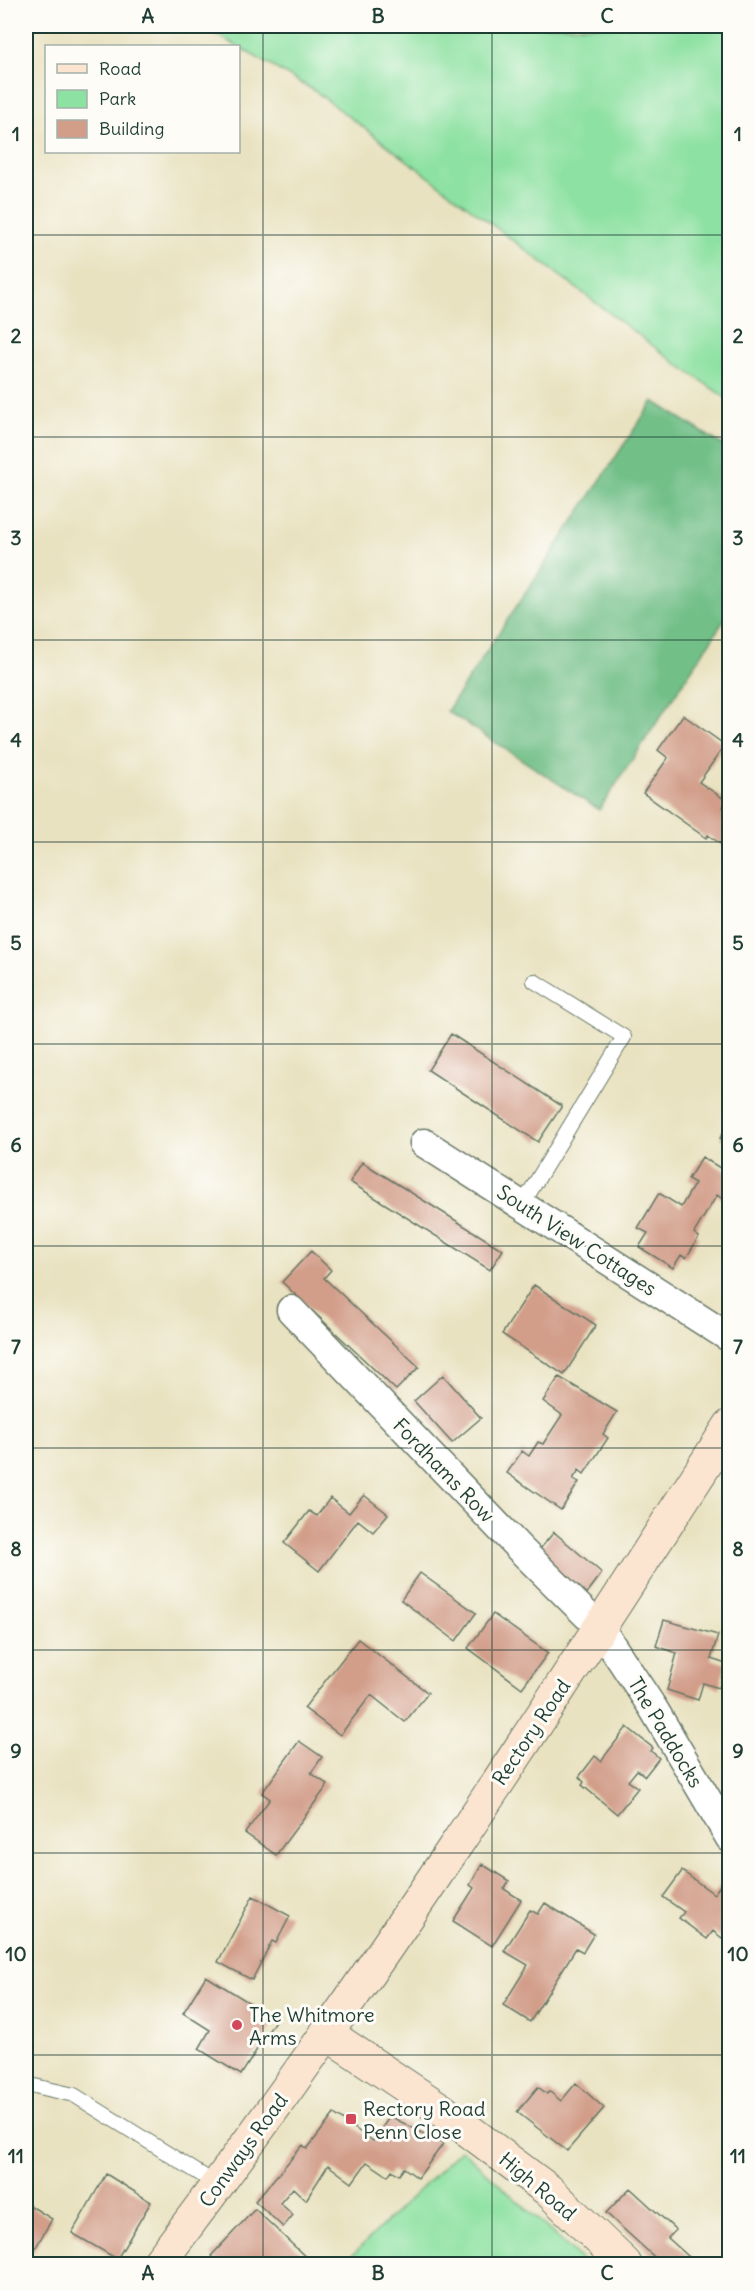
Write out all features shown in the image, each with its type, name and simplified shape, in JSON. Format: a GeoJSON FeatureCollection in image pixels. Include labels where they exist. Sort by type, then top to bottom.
{"type":"FeatureCollection","features":[{"type":"Feature","properties":{"kind":"street","name":"South View Cottages"},"geometry":{"type":"LineString","coordinates":[[424,1143],[729,1338]]}},
{"type":"Feature","properties":{"kind":"street","name":"Fordhams Row"},"geometry":{"type":"LineString","coordinates":[[291,1310],[519,1548],[600,1628]]}},
{"type":"Feature","properties":{"kind":"street","name":"Rectory Road"},"geometry":{"type":"LineString","coordinates":[[326,2033],[447,1859],[600,1628],[729,1426]]}},
{"type":"Feature","properties":{"kind":"street","name":"The Paddocks"},"geometry":{"type":"LineString","coordinates":[[600,1628],[653,1708],[729,1838]]}},
{"type":"Feature","properties":{"kind":"street","name":"Conways Road"},"geometry":{"type":"LineString","coordinates":[[158,2265],[326,2033]]}},
{"type":"Feature","properties":{"kind":"street","name":"High Road"},"geometry":{"type":"LineString","coordinates":[[326,2033],[440,2109],[548,2190],[625,2265]]}},
{"type":"Feature","properties":{"kind":"lane"},"geometry":{"type":"LineString","coordinates":[[522,1205],[624,1037],[534,981]]}},
{"type":"Feature","properties":{"kind":"lane"},"geometry":{"type":"LineString","coordinates":[[26,2084],[74,2095],[218,2185]]}},
{"type":"Feature","properties":{"kind":"green space"},"geometry":{"type":"Polygon","coordinates":[[[202,26],[729,26],[729,400],[677,364],[315,91],[240,48],[240,45],[235,45],[202,26]]]}},
{"type":"Feature","properties":{"kind":"green space"},"geometry":{"type":"Polygon","coordinates":[[[653,401],[729,449],[729,613],[599,810],[447,711],[653,401]]]}},
{"type":"Feature","properties":{"kind":"green space"},"geometry":{"type":"Polygon","coordinates":[[[461,2149],[586,2264],[343,2264],[461,2149]]]}},
{"type":"Feature","properties":{"kind":"building"},"geometry":{"type":"Polygon","coordinates":[[[683,715],[725,745],[699,782],[727,801],[723,807],[730,811],[730,843],[725,847],[708,835],[706,838],[643,793],[668,758],[658,750],[683,715]]]}},
{"type":"Feature","properties":{"kind":"building"},"geometry":{"type":"Polygon","coordinates":[[[451,1034],[562,1106],[538,1142],[428,1070],[451,1034]]]}},
{"type":"Feature","properties":{"kind":"building"},"geometry":{"type":"Polygon","coordinates":[[[730,1123],[730,1145],[720,1138],[730,1123]]]}},
{"type":"Feature","properties":{"kind":"building"},"geometry":{"type":"Polygon","coordinates":[[[702,1157],[730,1174],[730,1192],[724,1200],[717,1195],[694,1233],[699,1237],[686,1258],[681,1255],[673,1268],[639,1247],[648,1233],[638,1228],[659,1193],[681,1207],[695,1183],[688,1179],[702,1157]]]}},
{"type":"Feature","properties":{"kind":"building"},"geometry":{"type":"Polygon","coordinates":[[[362,1162],[503,1250],[490,1270],[350,1182],[362,1162]]]}},
{"type":"Feature","properties":{"kind":"building"},"geometry":{"type":"Polygon","coordinates":[[[311,1251],[331,1270],[324,1278],[419,1367],[396,1390],[282,1282],[311,1251]]]}},
{"type":"Feature","properties":{"kind":"building"},"geometry":{"type":"Polygon","coordinates":[[[534,1285],[596,1325],[564,1375],[502,1334],[534,1285]]]}},
{"type":"Feature","properties":{"kind":"building"},"geometry":{"type":"Polygon","coordinates":[[[443,1375],[481,1418],[452,1443],[414,1401],[443,1375]]]}},
{"type":"Feature","properties":{"kind":"building"},"geometry":{"type":"Polygon","coordinates":[[[559,1377],[617,1412],[603,1434],[608,1438],[584,1474],[579,1470],[573,1479],[579,1482],[561,1510],[507,1473],[522,1451],[529,1456],[538,1442],[543,1444],[562,1415],[543,1401],[559,1377]]]}},
{"type":"Feature","properties":{"kind":"building"},"geometry":{"type":"Polygon","coordinates":[[[364,1495],[388,1514],[373,1532],[358,1520],[319,1571],[284,1543],[309,1511],[317,1516],[330,1498],[349,1513],[364,1495]]]}},
{"type":"Feature","properties":{"kind":"building"},"geometry":{"type":"Polygon","coordinates":[[[554,1532],[602,1573],[582,1600],[535,1555],[554,1532]]]}},
{"type":"Feature","properties":{"kind":"building"},"geometry":{"type":"Polygon","coordinates":[[[420,1573],[476,1613],[456,1641],[401,1600],[420,1573]]]}},
{"type":"Feature","properties":{"kind":"building"},"geometry":{"type":"Polygon","coordinates":[[[493,1614],[548,1653],[522,1688],[468,1648],[493,1614]]]}},
{"type":"Feature","properties":{"kind":"building"},"geometry":{"type":"Polygon","coordinates":[[[664,1620],[718,1635],[711,1659],[726,1664],[719,1688],[703,1683],[698,1700],[667,1690],[677,1653],[656,1646],[664,1620]]]}},
{"type":"Feature","properties":{"kind":"building"},"geometry":{"type":"Polygon","coordinates":[[[358,1639],[428,1693],[405,1722],[371,1695],[340,1735],[304,1708],[358,1639]]]}},
{"type":"Feature","properties":{"kind":"building"},"geometry":{"type":"Polygon","coordinates":[[[627,1727],[653,1748],[651,1751],[659,1758],[645,1776],[637,1770],[628,1781],[638,1788],[617,1814],[582,1785],[584,1782],[579,1777],[595,1756],[601,1761],[627,1727]]]}},
{"type":"Feature","properties":{"kind":"building"},"geometry":{"type":"Polygon","coordinates":[[[299,1741],[322,1757],[311,1773],[328,1785],[276,1855],[245,1833],[270,1799],[262,1793],[299,1741]]]}},
{"type":"Feature","properties":{"kind":"building"},"geometry":{"type":"Polygon","coordinates":[[[482,1864],[509,1881],[504,1889],[521,1900],[492,1946],[453,1921],[474,1888],[470,1885],[482,1864]]]}},
{"type":"Feature","properties":{"kind":"building"},"geometry":{"type":"Polygon","coordinates":[[[682,1871],[714,1894],[726,1877],[730,1879],[730,1928],[722,1938],[713,1931],[707,1939],[679,1918],[684,1912],[663,1897],[682,1871]]]}},
{"type":"Feature","properties":{"kind":"building"},"geometry":{"type":"Polygon","coordinates":[[[253,1896],[290,1916],[276,1943],[272,1941],[252,1980],[218,1962],[253,1896]]]}},
{"type":"Feature","properties":{"kind":"building"},"geometry":{"type":"Polygon","coordinates":[[[545,1903],[594,1934],[583,1952],[576,1948],[530,2022],[503,2005],[528,1965],[504,1951],[530,1910],[538,1914],[545,1903]]]}},
{"type":"Feature","properties":{"kind":"building","name":"The Whitmore Arms"},"geometry":{"type":"Polygon","coordinates":[[[206,1976],[276,2019],[241,2075],[199,2049],[210,2030],[183,2013],[206,1976]]]}},
{"type":"Feature","properties":{"kind":"building"},"geometry":{"type":"Polygon","coordinates":[[[576,2083],[604,2108],[567,2151],[517,2112],[538,2087],[547,2094],[549,2091],[561,2101],[576,2083]]]}},
{"type":"Feature","properties":{"kind":"building"},"geometry":{"type":"Polygon","coordinates":[[[334,2114],[373,2141],[390,2116],[443,2144],[418,2178],[404,2168],[399,2175],[392,2170],[388,2176],[367,2162],[352,2183],[328,2165],[306,2200],[293,2188],[280,2203],[293,2215],[283,2227],[255,2201],[303,2145],[307,2149],[334,2114]]]}},
{"type":"Feature","properties":{"kind":"building"},"geometry":{"type":"Polygon","coordinates":[[[106,2174],[151,2202],[117,2259],[72,2233],[106,2174]]]}},
{"type":"Feature","properties":{"kind":"building"},"geometry":{"type":"Polygon","coordinates":[[[630,2188],[676,2230],[668,2238],[697,2264],[662,2264],[606,2213],[630,2188]]]}},
{"type":"Feature","properties":{"kind":"building"},"geometry":{"type":"Polygon","coordinates":[[[26,2203],[52,2219],[28,2261],[36,2264],[26,2264],[26,2203]]]}},
{"type":"Feature","properties":{"kind":"building"},"geometry":{"type":"Polygon","coordinates":[[[255,2209],[313,2264],[220,2264],[211,2256],[255,2209]]]}},
{"type":"Feature","properties":{"kind":"place","name":"The Whitmore Arms"},"geometry":{"type":"Point","coordinates":[237,2025]}},
{"type":"Feature","properties":{"kind":"place","name":"Rectory Road Penn Close"},"geometry":{"type":"Point","coordinates":[351,2119]}}]}
